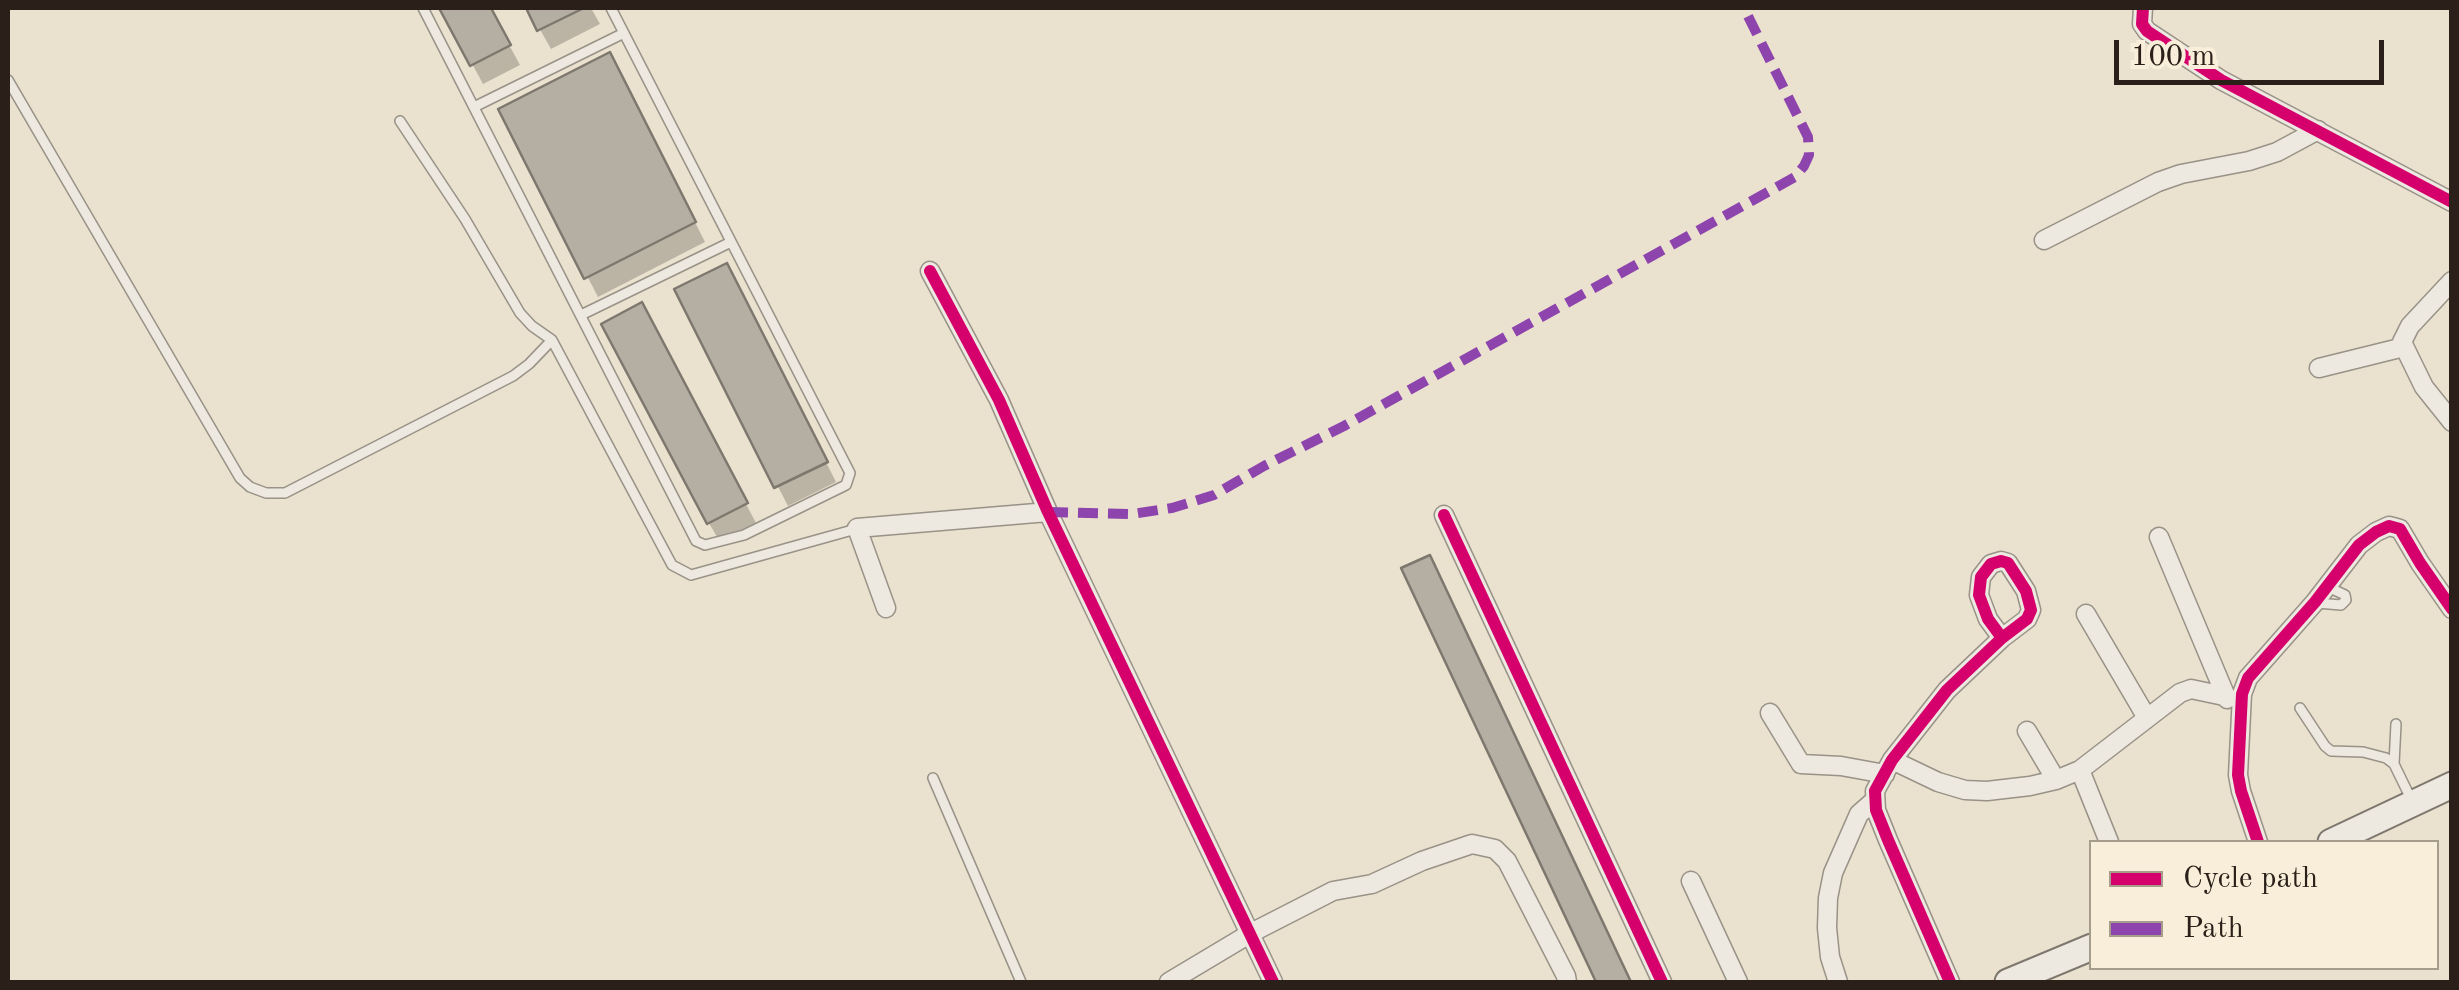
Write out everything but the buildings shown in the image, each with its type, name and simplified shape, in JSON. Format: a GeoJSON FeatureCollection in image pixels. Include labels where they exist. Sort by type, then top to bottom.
{"type":"FeatureCollection","features":[{"type":"Feature","properties":{"kind":"main road"},"geometry":{"type":"LineString","coordinates":[[2335,840],[2452,785]]}},
{"type":"Feature","properties":{"kind":"main road"},"geometry":{"type":"LineString","coordinates":[[2008,982],[2089,948]]}},
{"type":"Feature","properties":{"kind":"street"},"geometry":{"type":"LineString","coordinates":[[2144,8],[2142,24],[2147,31],[2220,80],[2452,202]]}},
{"type":"Feature","properties":{"kind":"street"},"geometry":{"type":"LineString","coordinates":[[2044,240],[2158,182],[2276,152],[2318,130]]}},
{"type":"Feature","properties":{"kind":"street"},"geometry":{"type":"LineString","coordinates":[[930,271],[999,400],[1048,512],[1273,982]]}},
{"type":"Feature","properties":{"kind":"street"},"geometry":{"type":"LineString","coordinates":[[2452,281],[2410,326],[2402,342],[2424,387],[2452,422]]}},
{"type":"Feature","properties":{"kind":"street"},"geometry":{"type":"LineString","coordinates":[[2319,368],[2404,346]]}},
{"type":"Feature","properties":{"kind":"street"},"geometry":{"type":"LineString","coordinates":[[886,608],[857,528],[1048,512]]}},
{"type":"Feature","properties":{"kind":"street"},"geometry":{"type":"LineString","coordinates":[[1444,516],[1662,982]]}},
{"type":"Feature","properties":{"kind":"street"},"geometry":{"type":"LineString","coordinates":[[2257,840],[2238,775],[2244,686],[2359,545],[2376,532],[2396,526],[2452,609]]}},
{"type":"Feature","properties":{"kind":"street"},"geometry":{"type":"LineString","coordinates":[[2159,537],[2224,696],[2240,715]]}},
{"type":"Feature","properties":{"kind":"street"},"geometry":{"type":"LineString","coordinates":[[2086,614],[2146,718]]}},
{"type":"Feature","properties":{"kind":"street"},"geometry":{"type":"LineString","coordinates":[[1950,982],[1888,840],[1875,791],[1888,767],[1947,690],[2002,638]]}},
{"type":"Feature","properties":{"kind":"street"},"geometry":{"type":"LineString","coordinates":[[1770,713],[1800,764],[1888,767],[1965,790],[1986,790],[2056,780],[2080,770],[2146,718],[2191,689],[2224,696]]}},
{"type":"Feature","properties":{"kind":"street"},"geometry":{"type":"LineString","coordinates":[[2028,731],[2056,780]]}},
{"type":"Feature","properties":{"kind":"street"},"geometry":{"type":"LineString","coordinates":[[2080,770],[2108,840]]}},
{"type":"Feature","properties":{"kind":"street"},"geometry":{"type":"LineString","coordinates":[[1838,982],[1826,928],[1828,898],[1854,823],[1875,800]]}},
{"type":"Feature","properties":{"kind":"street"},"geometry":{"type":"LineString","coordinates":[[1169,982],[1250,932],[1333,891],[1372,884],[1472,844],[1496,850],[1507,861],[1567,982]]}},
{"type":"Feature","properties":{"kind":"street"},"geometry":{"type":"LineString","coordinates":[[1691,882],[1738,982]]}},
{"type":"Feature","properties":{"kind":"lane"},"geometry":{"type":"LineString","coordinates":[[423,8],[696,540],[705,545],[762,527],[846,485],[850,474],[611,8]]}},
{"type":"Feature","properties":{"kind":"lane"},"geometry":{"type":"LineString","coordinates":[[474,107],[624,33]]}},
{"type":"Feature","properties":{"kind":"lane"},"geometry":{"type":"LineString","coordinates":[[8,80],[240,478],[250,487],[266,493],[285,492],[513,376],[552,340]]}},
{"type":"Feature","properties":{"kind":"lane"},"geometry":{"type":"LineString","coordinates":[[400,121],[520,313],[552,340],[672,566],[691,575],[857,528]]}},
{"type":"Feature","properties":{"kind":"lane"},"geometry":{"type":"LineString","coordinates":[[581,315],[731,242]]}},
{"type":"Feature","properties":{"kind":"lane"},"geometry":{"type":"LineString","coordinates":[[2300,708],[2331,752],[2363,752],[2394,764],[2413,804]]}},
{"type":"Feature","properties":{"kind":"lane"},"geometry":{"type":"LineString","coordinates":[[2394,764],[2396,724]]}},
{"type":"Feature","properties":{"kind":"lane"},"geometry":{"type":"LineString","coordinates":[[933,778],[1021,982]]}},
{"type":"Feature","properties":{"kind":"marked path"},"geometry":{"type":"LineString","coordinates":[[1048,512],[1132,514],[1172,508],[1214,495],[1795,177],[1809,155],[1808,137],[1744,8]]}},
{"type":"Feature","properties":{"kind":"cycle path"},"geometry":{"type":"LineString","coordinates":[[2143,8],[2142,24],[2147,31],[2221,80],[2452,202]]}},
{"type":"Feature","properties":{"kind":"cycle path"},"geometry":{"type":"LineString","coordinates":[[930,271],[999,400],[1048,512],[1273,982]]}},
{"type":"Feature","properties":{"kind":"cycle path"},"geometry":{"type":"LineString","coordinates":[[1444,515],[1662,982]]}},
{"type":"Feature","properties":{"kind":"cycle path"},"geometry":{"type":"LineString","coordinates":[[2257,840],[2238,775],[2242,694],[2248,678],[2359,545],[2389,526],[2400,529],[2452,609]]}},
{"type":"Feature","properties":{"kind":"cycle path"},"geometry":{"type":"LineString","coordinates":[[1950,982],[1876,810],[1875,791],[1892,760],[1947,690],[2027,619],[2031,610],[2026,591],[2008,563],[2001,561],[1991,564],[1981,577],[1979,595],[1988,619],[2002,638]]}}]}
